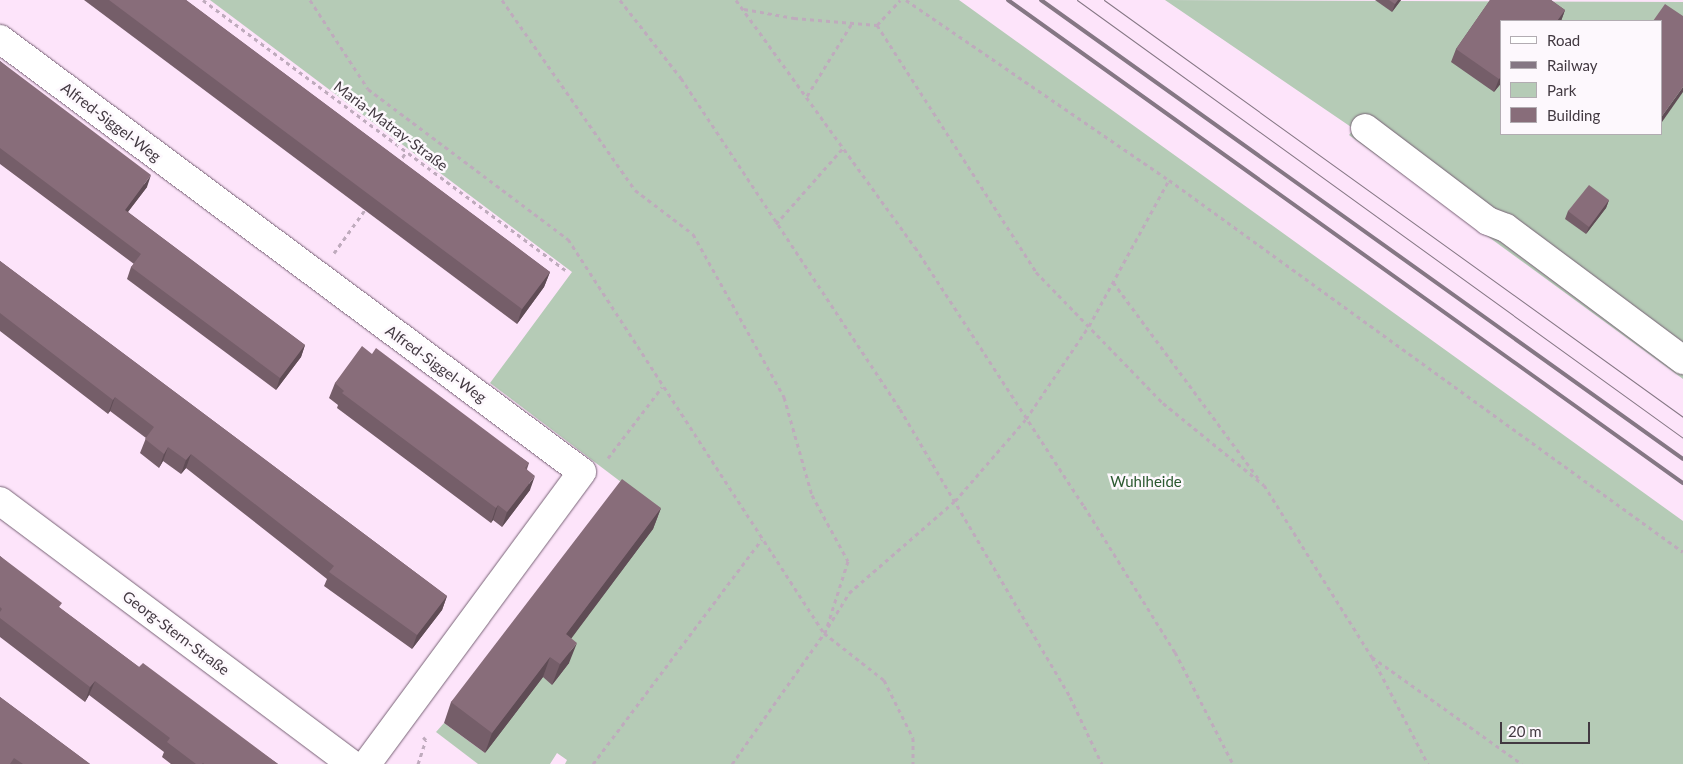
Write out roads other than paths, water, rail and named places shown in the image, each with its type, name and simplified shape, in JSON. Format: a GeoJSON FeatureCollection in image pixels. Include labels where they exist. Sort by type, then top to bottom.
{"type":"FeatureCollection","features":[{"type":"Feature","properties":{"kind":"street","name":"Alfred-Siggel-Weg"},"geometry":{"type":"LineString","coordinates":[[0,39],[317,277],[582,472],[367,764]]}},
{"type":"Feature","properties":{"kind":"street"},"geometry":{"type":"LineString","coordinates":[[1365,128],[1488,221],[1506,228],[1683,360]]}},
{"type":"Feature","properties":{"kind":"street","name":"Georg-Stern-Straße"},"geometry":{"type":"LineString","coordinates":[[0,501],[351,764]]}},
{"type":"Feature","properties":{"kind":"tram line"},"geometry":{"type":"LineString","coordinates":[[1077,0],[1683,438]]}},
{"type":"Feature","properties":{"kind":"tram line"},"geometry":{"type":"LineString","coordinates":[[1104,0],[1683,417]]}},
{"type":"Feature","properties":{"kind":"railway"},"geometry":{"type":"LineString","coordinates":[[1008,0],[1683,483]]}},
{"type":"Feature","properties":{"kind":"railway"},"geometry":{"type":"LineString","coordinates":[[1041,0],[1683,459]]}},
{"type":"Feature","properties":{"kind":"park label","name":"Wuhlheide"},"geometry":{"type":"Point","coordinates":[1146,482]}}]}
